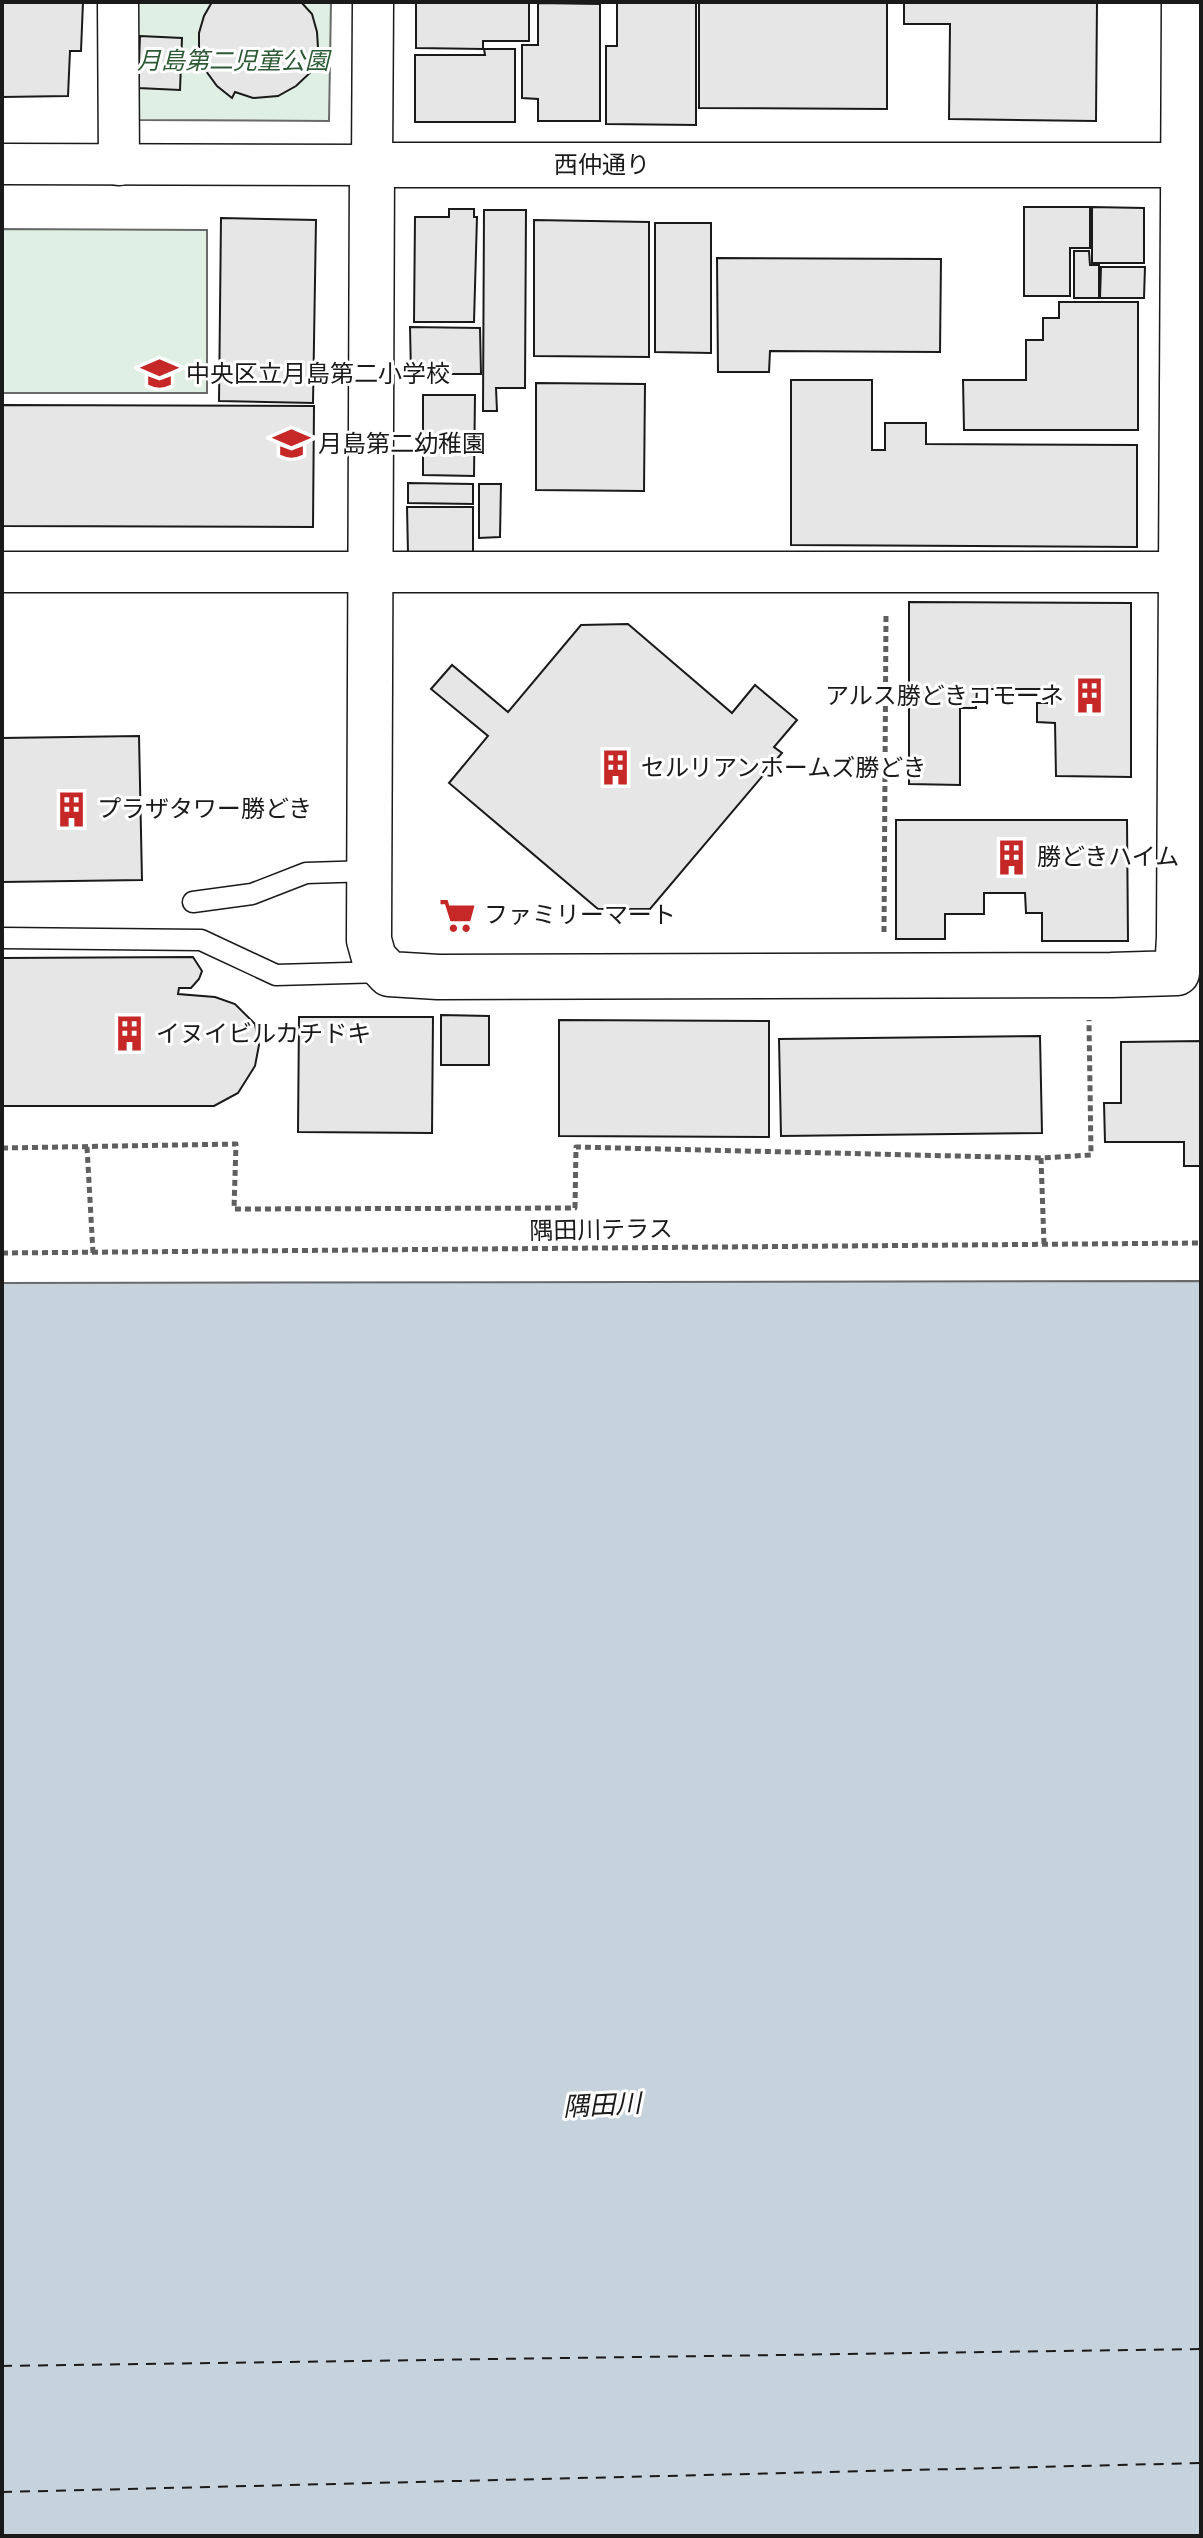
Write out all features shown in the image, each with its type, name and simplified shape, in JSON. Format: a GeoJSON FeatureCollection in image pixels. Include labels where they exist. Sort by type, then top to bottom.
{"type":"FeatureCollection","features":[{"type":"Feature","properties":{"kind":"street"},"geometry":{"type":"LineString","coordinates":[[118,2],[119,165]]}},
{"type":"Feature","properties":{"kind":"street"},"geometry":{"type":"LineString","coordinates":[[373,2],[369,940],[374,958],[388,972],[438,977],[1111,975],[1189,972],[1192,165],[1184,2]]}},
{"type":"Feature","properties":{"kind":"street","name":"西仲通り"},"geometry":{"type":"LineString","coordinates":[[2,164],[1192,165]]}},
{"type":"Feature","properties":{"kind":"street"},"geometry":{"type":"LineString","coordinates":[[2,572],[1191,572]]}},
{"type":"Feature","properties":{"kind":"lane"},"geometry":{"type":"LineString","coordinates":[[193,902],[252,894],[306,873],[370,871]]}},
{"type":"Feature","properties":{"kind":"lane"},"geometry":{"type":"LineString","coordinates":[[2,938],[201,940],[276,975],[388,972]]}},
{"type":"Feature","properties":{"kind":"path"},"geometry":{"type":"LineString","coordinates":[[884,934],[886,572]]}},
{"type":"Feature","properties":{"kind":"path"},"geometry":{"type":"LineString","coordinates":[[2,1148],[236,1144],[234,1209],[575,1208],[576,1147],[1041,1158],[1091,1155],[1089,1010]]}},
{"type":"Feature","properties":{"kind":"path"},"geometry":{"type":"LineString","coordinates":[[87,1147],[93,1253]]}},
{"type":"Feature","properties":{"kind":"path"},"geometry":{"type":"LineString","coordinates":[[1041,1158],[1044,1244]]}},
{"type":"Feature","properties":{"kind":"path","name":"隅田川テラス"},"geometry":{"type":"LineString","coordinates":[[2,1253],[1201,1243]]}},
{"type":"Feature","properties":{"kind":"green space","name":"月島第二児童公園"},"geometry":{"type":"Polygon","coordinates":[[[135,2],[331,2],[329,121],[136,120],[135,2]]]}},
{"type":"Feature","properties":{"kind":"green space"},"geometry":{"type":"Polygon","coordinates":[[[2,229],[207,230],[207,393],[2,393],[2,229]]]}},
{"type":"Feature","properties":{"kind":"water","name":"隅田川"},"geometry":{"type":"Polygon","coordinates":[[[1201,1281],[1201,2536],[2,2536],[2,1283],[1201,1281]]]}},
{"type":"Feature","properties":{"kind":"building"},"geometry":{"type":"Polygon","coordinates":[[[2,2],[83,2],[81,51],[70,51],[68,96],[2,97],[2,2]]]}},
{"type":"Feature","properties":{"kind":"building"},"geometry":{"type":"Polygon","coordinates":[[[212,2],[301,2],[312,14],[317,32],[318,48],[313,70],[296,86],[278,96],[253,98],[235,92],[232,98],[217,86],[206,71],[199,53],[199,33],[212,2]]]}},
{"type":"Feature","properties":{"kind":"building"},"geometry":{"type":"Polygon","coordinates":[[[416,2],[529,2],[529,41],[483,41],[483,49],[416,48],[416,2]]]}},
{"type":"Feature","properties":{"kind":"building"},"geometry":{"type":"Polygon","coordinates":[[[617,2],[696,2],[696,125],[606,124],[606,46],[617,46],[617,2]]]}},
{"type":"Feature","properties":{"kind":"building"},"geometry":{"type":"Polygon","coordinates":[[[699,2],[887,2],[887,109],[699,108],[699,2]]]}},
{"type":"Feature","properties":{"kind":"building"},"geometry":{"type":"Polygon","coordinates":[[[904,2],[1097,2],[1096,121],[949,119],[950,24],[904,24],[904,2]]]}},
{"type":"Feature","properties":{"kind":"building"},"geometry":{"type":"Polygon","coordinates":[[[538,3],[600,4],[600,121],[538,121],[538,99],[522,98],[522,45],[538,45],[538,3]]]}},
{"type":"Feature","properties":{"kind":"building"},"geometry":{"type":"Polygon","coordinates":[[[140,36],[182,38],[180,90],[138,88],[140,36]]]}},
{"type":"Feature","properties":{"kind":"building"},"geometry":{"type":"Polygon","coordinates":[[[484,49],[515,49],[515,122],[415,122],[415,55],[485,55],[484,49]]]}},
{"type":"Feature","properties":{"kind":"building"},"geometry":{"type":"Polygon","coordinates":[[[1024,207],[1090,207],[1090,248],[1070,248],[1070,296],[1024,296],[1024,207]]]}},
{"type":"Feature","properties":{"kind":"building"},"geometry":{"type":"Polygon","coordinates":[[[1092,207],[1144,208],[1144,263],[1092,263],[1092,207]]]}},
{"type":"Feature","properties":{"kind":"building"},"geometry":{"type":"Polygon","coordinates":[[[449,209],[474,209],[474,217],[477,217],[474,322],[414,322],[415,217],[449,217],[449,209]]]}},
{"type":"Feature","properties":{"kind":"building"},"geometry":{"type":"Polygon","coordinates":[[[484,210],[526,210],[525,388],[496,388],[497,411],[483,411],[484,210]]]}},
{"type":"Feature","properties":{"kind":"building"},"geometry":{"type":"Polygon","coordinates":[[[221,218],[316,220],[313,403],[219,401],[221,218]]]}},
{"type":"Feature","properties":{"kind":"building"},"geometry":{"type":"Polygon","coordinates":[[[534,220],[649,222],[649,357],[534,356],[534,220]]]}},
{"type":"Feature","properties":{"kind":"building"},"geometry":{"type":"Polygon","coordinates":[[[655,223],[711,223],[711,353],[655,352],[655,223]]]}},
{"type":"Feature","properties":{"kind":"building"},"geometry":{"type":"Polygon","coordinates":[[[1074,251],[1089,251],[1090,265],[1099,265],[1099,298],[1074,298],[1074,251]]]}},
{"type":"Feature","properties":{"kind":"building"},"geometry":{"type":"Polygon","coordinates":[[[717,258],[941,259],[940,352],[770,351],[769,372],[718,372],[717,258]]]}},
{"type":"Feature","properties":{"kind":"building"},"geometry":{"type":"Polygon","coordinates":[[[1101,267],[1145,267],[1144,298],[1100,298],[1101,267]]]}},
{"type":"Feature","properties":{"kind":"building"},"geometry":{"type":"Polygon","coordinates":[[[1059,302],[1138,302],[1138,430],[964,430],[963,380],[1026,380],[1026,340],[1043,340],[1043,318],[1059,318],[1059,302]]]}},
{"type":"Feature","properties":{"kind":"building"},"geometry":{"type":"Polygon","coordinates":[[[410,327],[480,328],[481,374],[411,374],[410,327]]]}},
{"type":"Feature","properties":{"kind":"building"},"geometry":{"type":"Polygon","coordinates":[[[791,380],[872,380],[872,450],[885,450],[885,423],[926,423],[926,444],[1137,445],[1137,547],[791,545],[791,380]]]}},
{"type":"Feature","properties":{"kind":"building"},"geometry":{"type":"Polygon","coordinates":[[[536,383],[645,384],[644,491],[536,490],[536,383]]]}},
{"type":"Feature","properties":{"kind":"building"},"geometry":{"type":"Polygon","coordinates":[[[423,395],[475,395],[474,476],[423,475],[423,395]]]}},
{"type":"Feature","properties":{"kind":"building"},"geometry":{"type":"Polygon","coordinates":[[[2,405],[314,406],[313,527],[2,526],[2,405]]]}},
{"type":"Feature","properties":{"kind":"building"},"geometry":{"type":"Polygon","coordinates":[[[408,483],[473,484],[473,504],[408,503],[408,483]]]}},
{"type":"Feature","properties":{"kind":"building"},"geometry":{"type":"Polygon","coordinates":[[[479,484],[501,484],[500,537],[479,538],[479,484]]]}},
{"type":"Feature","properties":{"kind":"building"},"geometry":{"type":"Polygon","coordinates":[[[407,507],[473,507],[473,554],[408,553],[407,507]]]}},
{"type":"Feature","properties":{"kind":"building","name":"アルス勝どきコモーネ"},"geometry":{"type":"Polygon","coordinates":[[[909,602],[1131,603],[1131,777],[1056,776],[1055,723],[1037,722],[1037,703],[1050,703],[1050,689],[977,689],[976,708],[960,708],[960,785],[909,784],[909,602]]]}},
{"type":"Feature","properties":{"kind":"building","name":"セルリアンホームズ勝どき"},"geometry":{"type":"Polygon","coordinates":[[[628,624],[732,713],[755,685],[797,720],[774,747],[782,753],[650,909],[598,909],[449,783],[488,736],[431,689],[452,665],[508,712],[581,625],[628,624]]]}},
{"type":"Feature","properties":{"kind":"building","name":"プラザタワー勝どき"},"geometry":{"type":"Polygon","coordinates":[[[139,736],[142,880],[2,882],[2,738],[139,736]]]}},
{"type":"Feature","properties":{"kind":"building","name":"勝どきハイム"},"geometry":{"type":"Polygon","coordinates":[[[896,820],[1127,820],[1128,941],[1042,941],[1042,913],[1026,913],[1025,893],[984,893],[984,914],[945,914],[945,939],[896,939],[896,820]]]}},
{"type":"Feature","properties":{"kind":"building","name":"イヌイビルカチドキ"},"geometry":{"type":"Polygon","coordinates":[[[193,957],[202,971],[199,979],[191,988],[179,988],[178,994],[215,997],[235,1004],[255,1024],[259,1045],[255,1066],[238,1093],[214,1106],[2,1106],[2,958],[193,957]]]}},
{"type":"Feature","properties":{"kind":"building"},"geometry":{"type":"Polygon","coordinates":[[[441,1015],[489,1016],[489,1065],[441,1065],[441,1015]]]}},
{"type":"Feature","properties":{"kind":"building"},"geometry":{"type":"Polygon","coordinates":[[[299,1017],[433,1017],[432,1133],[298,1132],[299,1017]]]}},
{"type":"Feature","properties":{"kind":"building"},"geometry":{"type":"Polygon","coordinates":[[[559,1020],[769,1021],[769,1137],[559,1136],[559,1020]]]}},
{"type":"Feature","properties":{"kind":"building"},"geometry":{"type":"Polygon","coordinates":[[[1040,1036],[1042,1133],[781,1136],[779,1039],[1040,1036]]]}},
{"type":"Feature","properties":{"kind":"building"},"geometry":{"type":"Polygon","coordinates":[[[1201,1041],[1201,1166],[1184,1166],[1184,1142],[1105,1142],[1104,1103],[1121,1103],[1121,1042],[1201,1041]]]}},
{"type":"Feature","properties":{"kind":"ferry route"},"geometry":{"type":"LineString","coordinates":[[2,2366],[1201,2349]]}},
{"type":"Feature","properties":{"kind":"ferry route"},"geometry":{"type":"LineString","coordinates":[[2,2492],[1201,2463]]}},
{"type":"Feature","properties":{"kind":"place","name":"中央区立月島第二小学校"},"geometry":{"type":"Point","coordinates":[160,374]}},
{"type":"Feature","properties":{"kind":"place","name":"月島第二幼稚園"},"geometry":{"type":"Point","coordinates":[292,444]}},
{"type":"Feature","properties":{"kind":"place","name":"アルス勝どきコモーネ"},"geometry":{"type":"Point","coordinates":[1090,696]}},
{"type":"Feature","properties":{"kind":"place","name":"セルリアンホームズ勝どき"},"geometry":{"type":"Point","coordinates":[615,768]}},
{"type":"Feature","properties":{"kind":"place","name":"プラザタワー勝どき"},"geometry":{"type":"Point","coordinates":[71,809]}},
{"type":"Feature","properties":{"kind":"place","name":"勝どきハイム"},"geometry":{"type":"Point","coordinates":[1011,857]}},
{"type":"Feature","properties":{"kind":"place","name":"ファミリーマート"},"geometry":{"type":"Point","coordinates":[458,915]}},
{"type":"Feature","properties":{"kind":"place","name":"イヌイビルカチドキ"},"geometry":{"type":"Point","coordinates":[130,1034]}}]}
